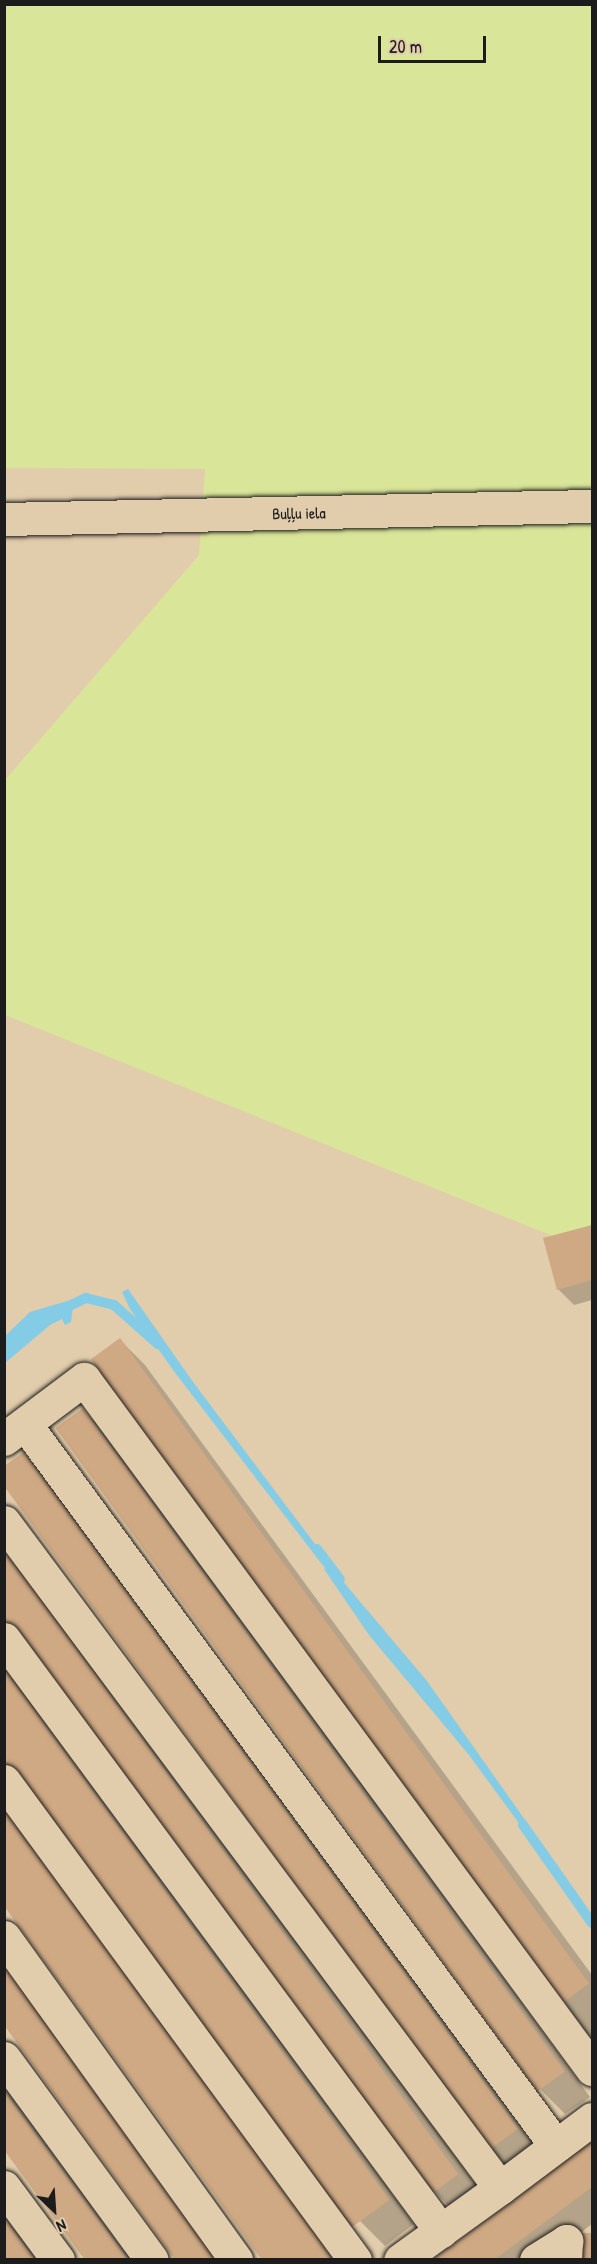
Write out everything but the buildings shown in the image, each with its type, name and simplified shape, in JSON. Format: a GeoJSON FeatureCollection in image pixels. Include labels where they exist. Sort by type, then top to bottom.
{"type":"FeatureCollection","features":[{"type":"Feature","properties":{"kind":"street","name":"Buļļu iela"},"geometry":{"type":"LineString","coordinates":[[4,519],[592,506]]}},
{"type":"Feature","properties":{"kind":"street"},"geometry":{"type":"LineString","coordinates":[[556,2146],[15,1431],[84,1379],[592,2069]]}},
{"type":"Feature","properties":{"kind":"street"},"geometry":{"type":"LineString","coordinates":[[4,1522],[500,2188]]}},
{"type":"Feature","properties":{"kind":"street"},"geometry":{"type":"LineString","coordinates":[[4,1639],[441,2230]]}},
{"type":"Feature","properties":{"kind":"street"},"geometry":{"type":"LineString","coordinates":[[4,1781],[355,2259]]}},
{"type":"Feature","properties":{"kind":"street"},"geometry":{"type":"LineString","coordinates":[[4,1937],[236,2259]]}},
{"type":"Feature","properties":{"kind":"street"},"geometry":{"type":"LineString","coordinates":[[4,2058],[152,2259]]}},
{"type":"Feature","properties":{"kind":"street"},"geometry":{"type":"LineString","coordinates":[[400,2259],[592,2119]]}},
{"type":"Feature","properties":{"kind":"street"},"geometry":{"type":"LineString","coordinates":[[4,2187],[58,2259]]}},
{"type":"Feature","properties":{"kind":"street"},"geometry":{"type":"LineString","coordinates":[[536,2259],[566,2241],[565,2259]]}},
{"type":"Feature","properties":{"kind":"green space"},"geometry":{"type":"Polygon","coordinates":[[[5,5],[592,5],[592,1252],[5,1015],[5,780],[199,555],[205,469],[5,468],[5,5]]]}},
{"type":"Feature","properties":{"kind":"water"},"geometry":{"type":"Polygon","coordinates":[[[128,1289],[193,1382],[327,1560],[321,1563],[173,1370],[130,1309],[122,1292],[128,1289]]]}},
{"type":"Feature","properties":{"kind":"water"},"geometry":{"type":"Polygon","coordinates":[[[74,1299],[71,1322],[65,1325],[62,1319],[50,1325],[5,1363],[5,1336],[30,1312],[74,1299]]]}},
{"type":"Feature","properties":{"kind":"water"},"geometry":{"type":"Polygon","coordinates":[[[330,1566],[427,1681],[535,1834],[529,1837],[469,1755],[369,1635],[324,1569],[330,1566]]]}},
{"type":"Feature","properties":{"kind":"waterway"},"geometry":{"type":"LineString","coordinates":[[61,1310],[86,1298],[114,1305],[158,1344]]}},
{"type":"Feature","properties":{"kind":"waterway"},"geometry":{"type":"LineString","coordinates":[[317,1549],[340,1579]]}},
{"type":"Feature","properties":{"kind":"waterway"},"geometry":{"type":"LineString","coordinates":[[523,1825],[592,1923]]}}]}
